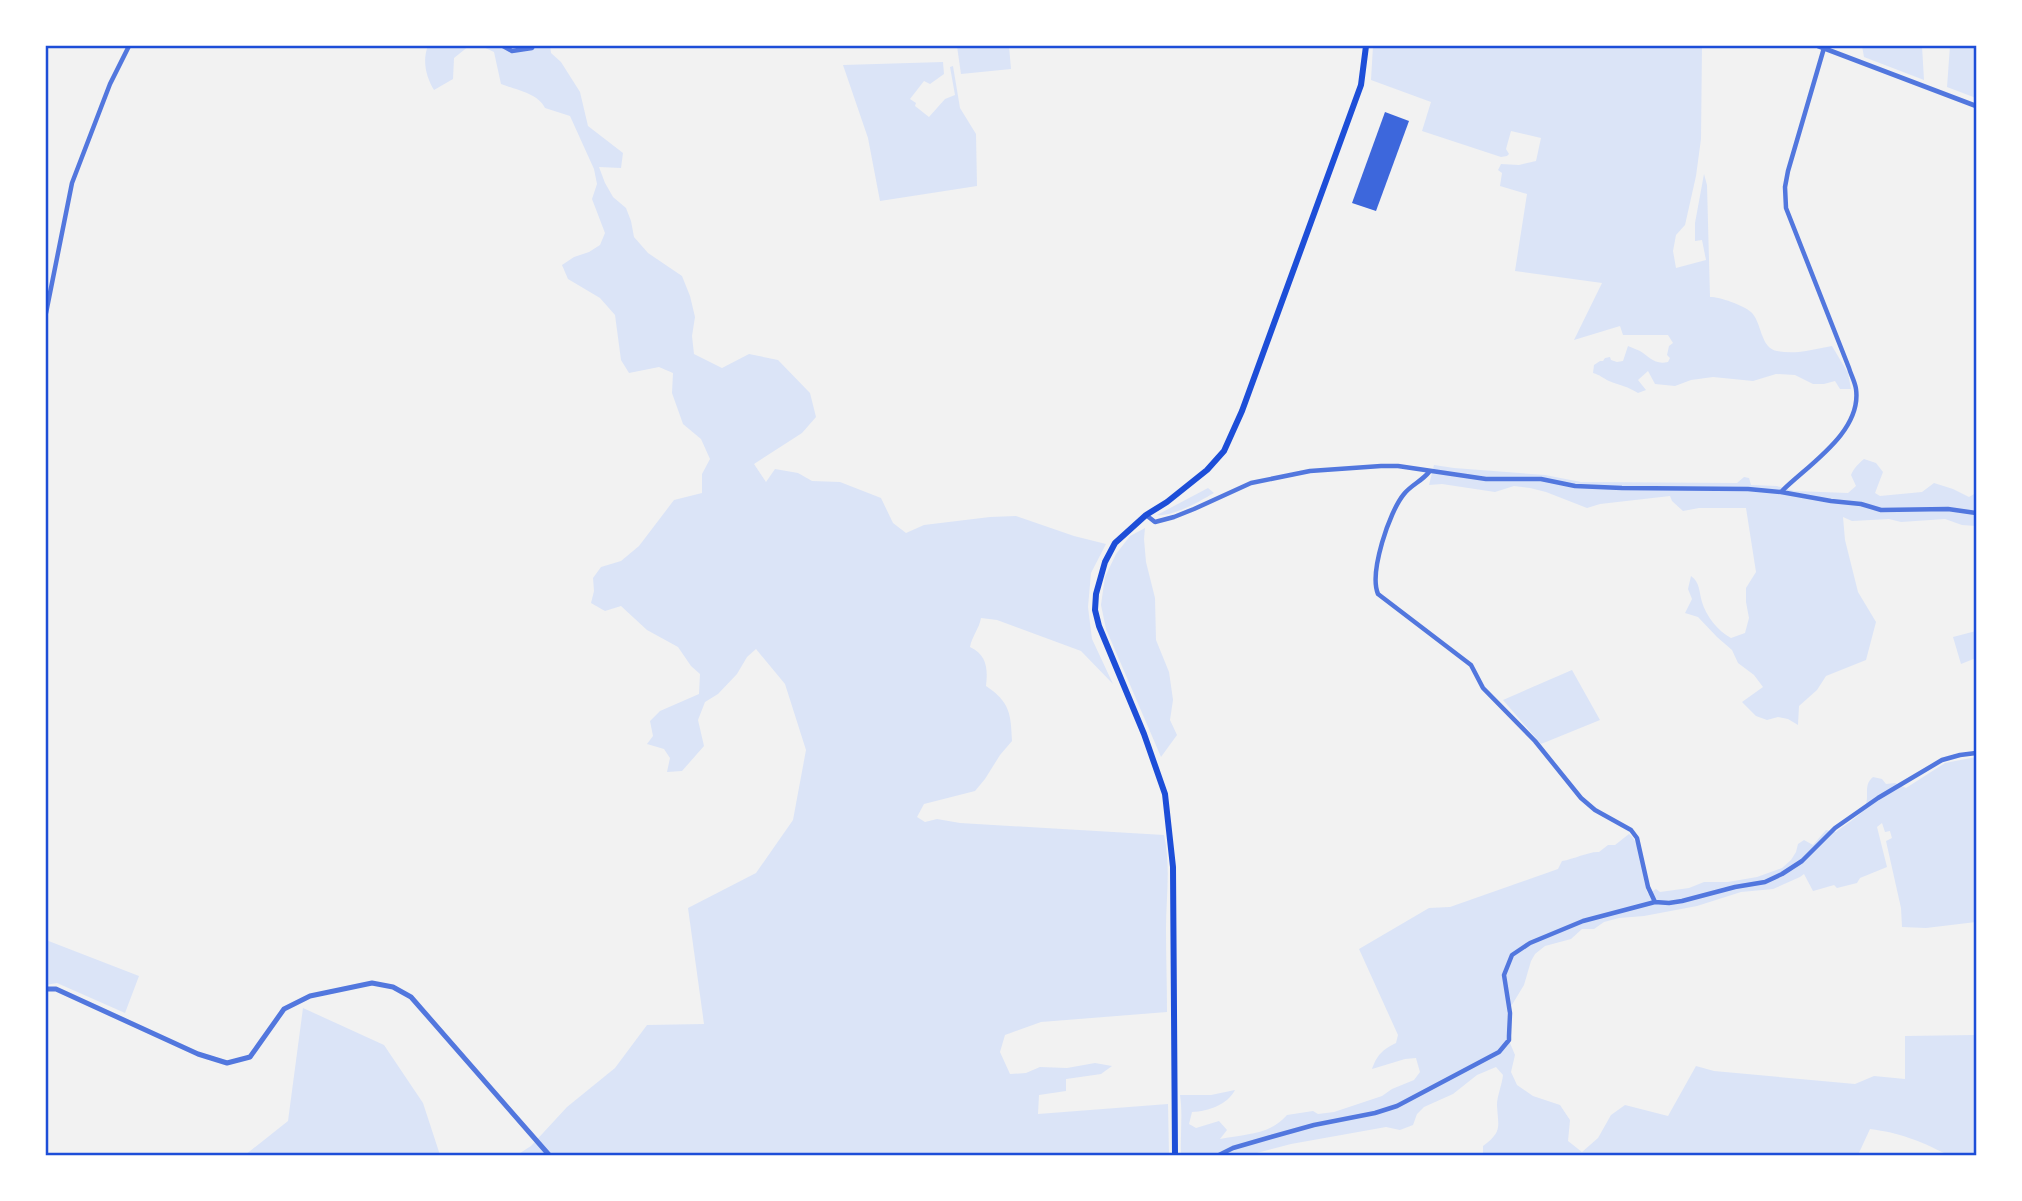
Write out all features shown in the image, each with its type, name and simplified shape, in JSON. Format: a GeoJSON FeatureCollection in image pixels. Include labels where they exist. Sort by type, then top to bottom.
{"type":"FeatureCollection","features":[{"type":"Feature","properties":{"kind":"main road"},"geometry":{"type":"LineString","coordinates":[[1175,1156],[1173,867],[1165,794],[1144,734],[1099,626],[1095,602],[1099,578],[1115,543],[1146,515],[1207,470],[1224,451],[1242,411],[1361,85],[1366,46]]}},
{"type":"Feature","properties":{"kind":"street"},"geometry":{"type":"LineString","coordinates":[[46,313],[72,183],[110,84],[129,46]]}},
{"type":"Feature","properties":{"kind":"street"},"geometry":{"type":"LineString","coordinates":[[503,46],[512,51],[533,46]]}},
{"type":"Feature","properties":{"kind":"street"},"geometry":{"type":"LineString","coordinates":[[1781,492],[1831,446],[1855,409],[1856,389],[1849,368],[1786,208],[1785,187],[1788,172],[1821,47],[1976,106]]}},
{"type":"Feature","properties":{"kind":"street"},"geometry":{"type":"LineString","coordinates":[[1146,515],[1155,522],[1194,509],[1251,483],[1301,472],[1381,466],[1486,479],[1541,479],[1574,486],[1748,489],[1861,503],[1881,510],[1948,509],[1976,513]]}},
{"type":"Feature","properties":{"kind":"street"},"geometry":{"type":"LineString","coordinates":[[1429,472],[1405,493],[1398,503],[1385,536],[1376,572],[1375,586],[1378,594],[1471,665],[1483,688],[1535,741],[1581,798],[1595,810],[1631,830],[1637,838],[1648,887],[1655,902]]}},
{"type":"Feature","properties":{"kind":"street"},"geometry":{"type":"LineString","coordinates":[[1217,1156],[1233,1148],[1314,1125],[1374,1114],[1397,1106],[1499,1052],[1509,1040],[1510,1013],[1504,975],[1512,955],[1530,943],[1583,921],[1655,902],[1682,901],[1765,882],[1802,861],[1835,828],[1868,804],[1942,760],[1976,753]]}},
{"type":"Feature","properties":{"kind":"street"},"geometry":{"type":"LineString","coordinates":[[46,989],[56,989],[198,1054],[228,1063],[250,1057],[284,1009],[310,996],[372,983],[393,987],[411,997],[550,1156]]}},
{"type":"Feature","properties":{"kind":"shaded area"},"geometry":{"type":"Polygon","coordinates":[[[428,46],[469,46],[454,58],[453,79],[434,90],[426,68],[428,46]]]}},
{"type":"Feature","properties":{"kind":"shaded area"},"geometry":{"type":"Polygon","coordinates":[[[481,46],[550,46],[551,53],[561,62],[580,92],[588,126],[623,153],[621,168],[599,167],[613,197],[626,208],[634,237],[648,253],[682,276],[695,317],[692,336],[694,354],[722,368],[749,354],[778,360],[810,393],[816,417],[802,433],[754,464],[766,482],[775,469],[798,473],[812,481],[840,482],[881,498],[893,523],[906,533],[924,525],[1016,516],[1106,544],[1091,573],[1088,607],[1092,639],[1113,684],[1081,651],[997,620],[981,618],[970,647],[983,658],[987,674],[986,686],[1008,709],[1012,741],[975,791],[924,804],[917,817],[925,822],[937,819],[960,823],[1164,835],[1168,870],[1167,1012],[1041,1022],[1005,1035],[1000,1052],[1010,1074],[1026,1073],[1040,1067],[1067,1068],[1095,1063],[1112,1066],[1101,1074],[1066,1079],[1066,1091],[1039,1095],[1038,1114],[1168,1104],[1169,1155],[517,1155],[531,1146],[567,1107],[615,1068],[647,1025],[704,1024],[688,908],[756,873],[793,820],[806,750],[785,684],[756,649],[718,694],[705,702],[698,720],[704,746],[682,771],[667,772],[670,758],[664,749],[647,744],[653,736],[650,721],[660,711],[699,694],[700,674],[678,647],[647,630],[621,606],[605,611],[591,603],[593,578],[601,567],[621,561],[639,546],[674,500],[702,493],[702,474],[710,459],[701,439],[683,424],[672,393],[673,373],[659,367],[629,373],[621,360],[615,315],[600,298],[568,279],[562,265],[600,245],[605,233],[592,199],[597,184],[594,169],[570,116],[545,108],[532,95],[501,84],[494,52],[481,46]]]}},
{"type":"Feature","properties":{"kind":"shaded area"},"geometry":{"type":"Polygon","coordinates":[[[957,46],[1009,46],[1011,69],[961,74],[957,46]]]}},
{"type":"Feature","properties":{"kind":"shaded area"},"geometry":{"type":"Polygon","coordinates":[[[1373,46],[1702,46],[1701,139],[1685,225],[1676,235],[1673,251],[1676,268],[1706,260],[1702,240],[1695,241],[1695,223],[1704,174],[1707,185],[1710,297],[1731,302],[1751,312],[1771,349],[1791,352],[1832,346],[1848,373],[1851,389],[1840,389],[1835,381],[1813,384],[1795,375],[1776,374],[1753,381],[1713,377],[1691,380],[1675,386],[1655,384],[1648,371],[1638,380],[1646,390],[1638,393],[1593,373],[1594,365],[1605,358],[1623,361],[1628,346],[1656,361],[1668,362],[1669,346],[1673,343],[1668,335],[1623,335],[1620,326],[1574,340],[1602,283],[1515,271],[1527,194],[1500,186],[1502,173],[1498,170],[1501,164],[1519,165],[1536,161],[1541,138],[1511,131],[1506,149],[1509,154],[1501,157],[1422,131],[1431,102],[1371,80],[1373,46]]]}},
{"type":"Feature","properties":{"kind":"shaded area"},"geometry":{"type":"Polygon","coordinates":[[[1862,46],[1922,46],[1924,80],[1864,57],[1862,46]]]}},
{"type":"Feature","properties":{"kind":"shaded area"},"geometry":{"type":"Polygon","coordinates":[[[1950,46],[1976,46],[1976,98],[1947,87],[1950,46]]]}},
{"type":"Feature","properties":{"kind":"shaded area"},"geometry":{"type":"Polygon","coordinates":[[[943,62],[944,74],[930,84],[924,81],[910,99],[929,117],[945,99],[955,95],[950,67],[953,66],[960,108],[976,134],[977,186],[880,201],[868,138],[843,65],[943,62]]]}},
{"type":"Feature","properties":{"kind":"shaded area"},"geometry":{"type":"Polygon","coordinates":[[[1864,459],[1876,463],[1883,472],[1875,493],[1880,496],[1922,492],[1934,483],[1969,497],[1976,493],[1976,526],[1962,525],[1945,519],[1901,522],[1889,519],[1852,521],[1843,517],[1845,540],[1858,592],[1876,622],[1866,660],[1826,676],[1817,690],[1799,706],[1798,725],[1788,719],[1778,717],[1767,720],[1756,716],[1742,702],[1763,687],[1754,675],[1738,663],[1732,650],[1698,617],[1685,613],[1692,599],[1688,589],[1691,576],[1698,584],[1706,613],[1717,627],[1731,638],[1745,633],[1749,618],[1746,588],[1756,572],[1746,508],[1699,508],[1683,511],[1670,496],[1587,508],[1530,488],[1514,486],[1495,492],[1442,484],[1429,485],[1434,465],[1545,475],[1581,482],[1737,483],[1744,477],[1749,478],[1751,485],[1777,486],[1794,491],[1848,493],[1856,486],[1851,475],[1864,459]]]}},
{"type":"Feature","properties":{"kind":"shaded area"},"geometry":{"type":"Polygon","coordinates":[[[1208,488],[1214,493],[1178,511],[1157,515],[1208,488]]]}},
{"type":"Feature","properties":{"kind":"shaded area"},"geometry":{"type":"Polygon","coordinates":[[[1145,528],[1146,562],[1155,598],[1156,640],[1169,672],[1173,700],[1170,720],[1177,735],[1161,757],[1106,629],[1101,605],[1105,577],[1116,554],[1130,536],[1145,528]]]}},
{"type":"Feature","properties":{"kind":"shaded area"},"geometry":{"type":"Polygon","coordinates":[[[1976,631],[1976,658],[1961,664],[1953,637],[1976,631]]]}},
{"type":"Feature","properties":{"kind":"shaded area"},"geometry":{"type":"Polygon","coordinates":[[[1572,670],[1600,720],[1541,744],[1503,700],[1572,670]]]}},
{"type":"Feature","properties":{"kind":"shaded area"},"geometry":{"type":"Polygon","coordinates":[[[1976,757],[1976,922],[1926,928],[1902,927],[1901,908],[1886,841],[1892,838],[1890,831],[1885,832],[1882,823],[1877,827],[1887,867],[1860,878],[1857,883],[1837,888],[1834,885],[1813,891],[1804,874],[1773,889],[1741,892],[1697,906],[1604,922],[1594,929],[1582,929],[1571,939],[1545,946],[1531,961],[1524,985],[1507,1013],[1507,1036],[1515,1055],[1511,1072],[1517,1085],[1533,1096],[1560,1105],[1570,1120],[1568,1141],[1582,1152],[1598,1138],[1611,1115],[1625,1105],[1668,1116],[1696,1066],[1714,1071],[1855,1084],[1874,1076],[1905,1079],[1905,1036],[1976,1035],[1976,1155],[1945,1155],[1909,1138],[1870,1129],[1858,1155],[1483,1155],[1483,1146],[1498,1128],[1497,1102],[1503,1075],[1496,1067],[1477,1075],[1453,1094],[1424,1107],[1417,1114],[1413,1125],[1400,1130],[1386,1127],[1291,1144],[1249,1155],[1181,1155],[1180,1095],[1211,1095],[1235,1090],[1227,1100],[1217,1106],[1192,1112],[1189,1124],[1196,1128],[1219,1121],[1227,1130],[1220,1139],[1265,1130],[1287,1115],[1313,1111],[1318,1114],[1334,1112],[1382,1096],[1414,1080],[1420,1072],[1416,1058],[1372,1069],[1381,1053],[1396,1043],[1398,1035],[1359,949],[1429,908],[1450,907],[1558,869],[1562,861],[1599,852],[1608,845],[1615,845],[1629,834],[1637,845],[1648,894],[1656,889],[1660,892],[1689,888],[1704,882],[1728,882],[1757,877],[1782,868],[1791,860],[1798,844],[1804,840],[1813,845],[1826,830],[1836,832],[1859,815],[1866,805],[1868,784],[1873,777],[1882,779],[1886,784],[1895,783],[1906,788],[1945,763],[1976,757]]]}},
{"type":"Feature","properties":{"kind":"shaded area"},"geometry":{"type":"Polygon","coordinates":[[[46,940],[139,976],[125,1013],[57,983],[46,985],[46,940]]]}},
{"type":"Feature","properties":{"kind":"shaded area"},"geometry":{"type":"Polygon","coordinates":[[[303,1008],[384,1045],[423,1103],[440,1155],[245,1155],[288,1121],[303,1008]]]}},
{"type":"Feature","properties":{"kind":"building"},"geometry":{"type":"Polygon","coordinates":[[[1385,112],[1409,121],[1376,211],[1352,203],[1385,112]]]}}]}
